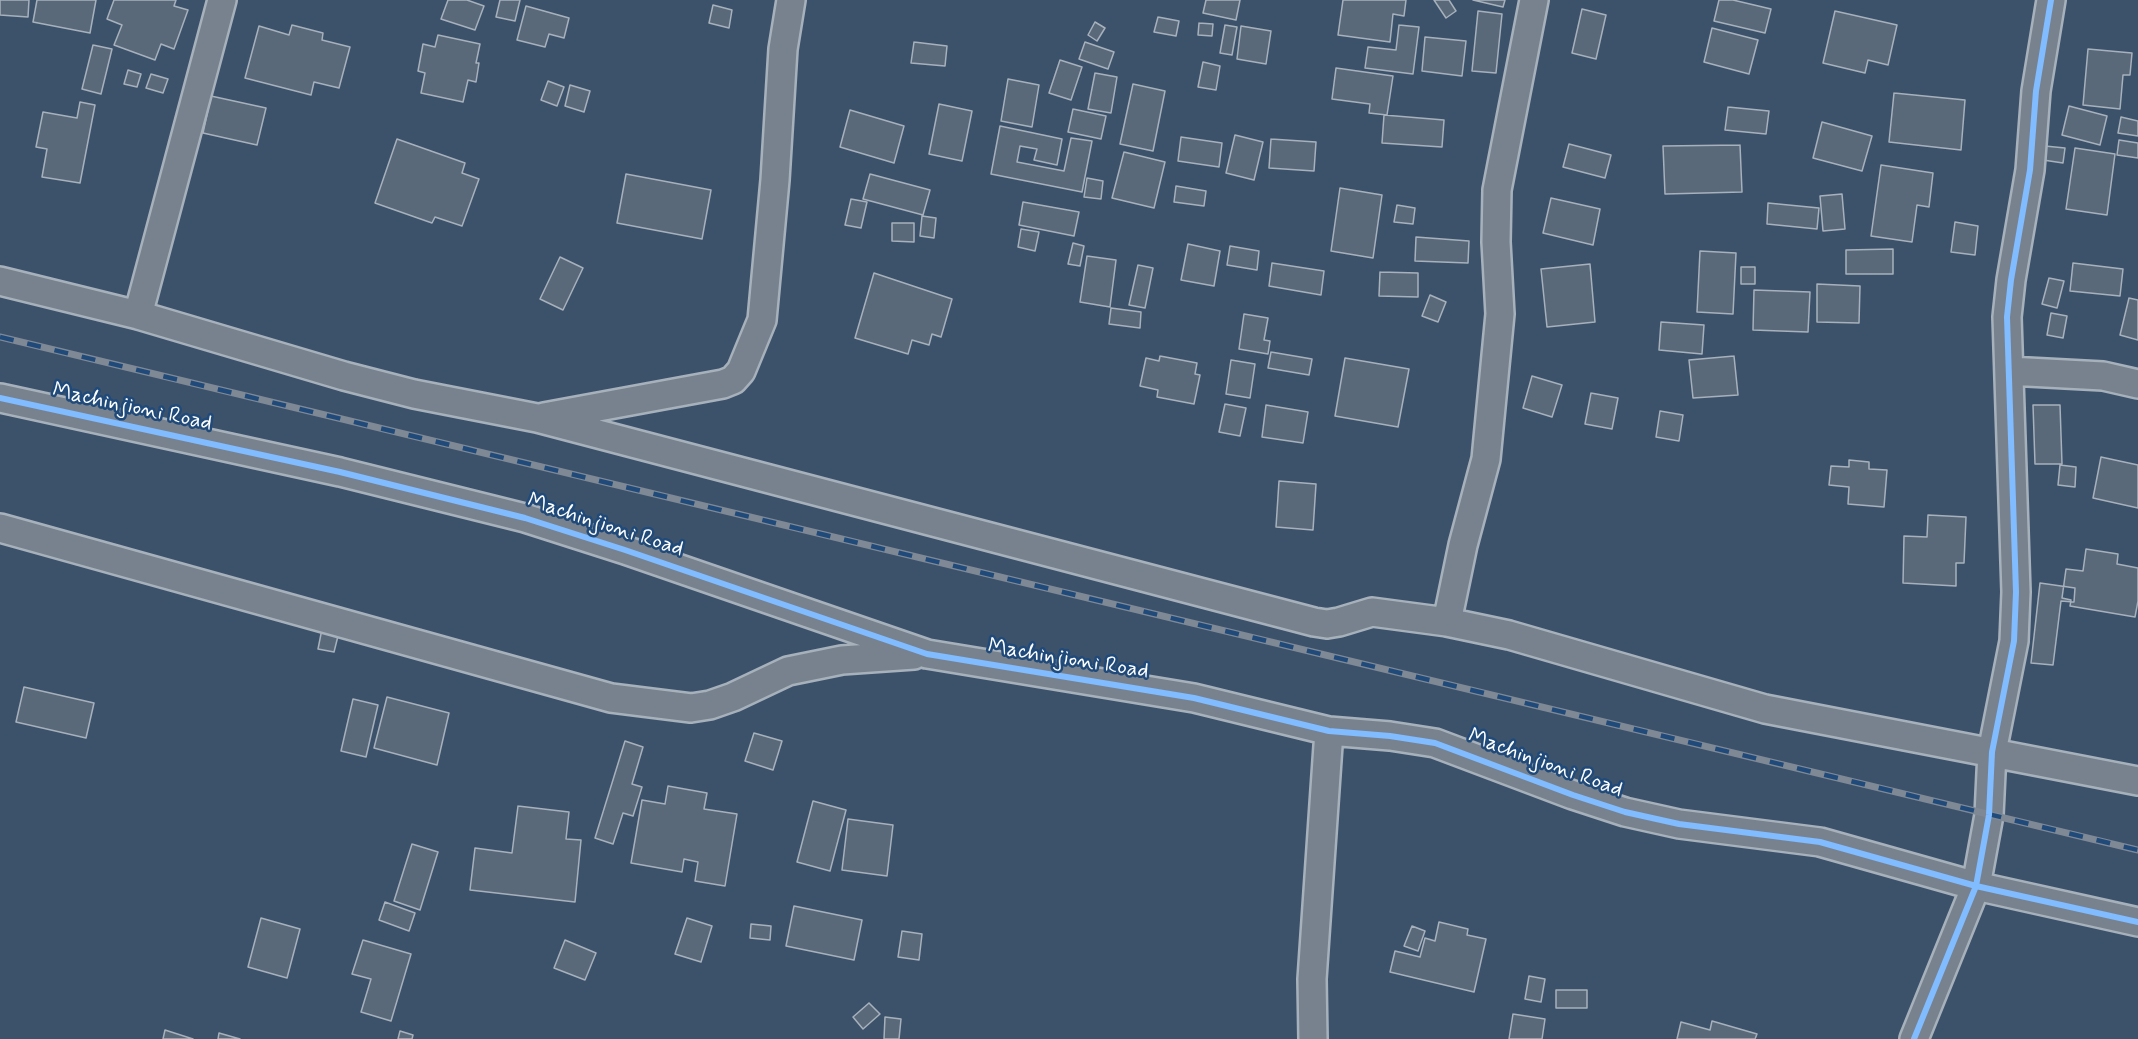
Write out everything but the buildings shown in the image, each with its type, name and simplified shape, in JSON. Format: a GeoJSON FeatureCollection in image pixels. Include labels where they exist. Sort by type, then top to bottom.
{"type":"FeatureCollection","features":[{"type":"Feature","properties":{"kind":"street"},"geometry":{"type":"LineString","coordinates":[[138,315],[222,0]]}},
{"type":"Feature","properties":{"kind":"street"},"geometry":{"type":"LineString","coordinates":[[537,418],[723,384],[733,380],[741,371],[762,320],[775,180],[783,49],[790,0]]}},
{"type":"Feature","properties":{"kind":"street"},"geometry":{"type":"LineString","coordinates":[[1448,622],[1463,545],[1486,459],[1500,314],[1496,242],[1497,190],[1534,0]]}},
{"type":"Feature","properties":{"kind":"street"},"geometry":{"type":"LineString","coordinates":[[1914,1039],[1976,886],[1989,815],[1992,752],[2014,631],[2016,592],[2007,317],[2030,170],[2036,91],[2051,0]]}},
{"type":"Feature","properties":{"kind":"street"},"geometry":{"type":"LineString","coordinates":[[0,280],[22,288],[138,315],[356,379],[414,394],[537,418],[1314,622],[1327,624],[1339,622],[1372,612],[1448,622],[1509,635],[1765,709],[2138,781]]}},
{"type":"Feature","properties":{"kind":"street"},"geometry":{"type":"LineString","coordinates":[[2009,371],[2103,376],[2138,384]]}},
{"type":"Feature","properties":{"kind":"street","name":"Machinjioni Road"},"geometry":{"type":"LineString","coordinates":[[0,398],[340,472],[525,518],[927,654],[1194,698],[1329,731],[1390,736],[1435,744],[1624,812],[1679,824],[1820,842],[1976,886],[2138,922]]}},
{"type":"Feature","properties":{"kind":"street"},"geometry":{"type":"LineString","coordinates":[[0,528],[611,698],[691,708],[710,705],[788,671],[814,665],[842,660],[927,654]]}},
{"type":"Feature","properties":{"kind":"street"},"geometry":{"type":"LineString","coordinates":[[1313,1039],[1312,979],[1329,731]]}},
{"type":"Feature","properties":{"kind":"railway"},"geometry":{"type":"LineString","coordinates":[[0,337],[2138,850]]}},
{"type":"Feature","properties":{"kind":"cycle path"},"geometry":{"type":"LineString","coordinates":[[1914,1039],[1976,886],[1989,815],[1992,752],[2014,641],[2016,592],[2007,317],[2030,170],[2036,91],[2051,0]]}},
{"type":"Feature","properties":{"kind":"cycle path"},"geometry":{"type":"LineString","coordinates":[[0,398],[340,472],[525,518],[927,654],[1194,698],[1329,731],[1390,736],[1435,743],[1625,812],[1679,824],[1820,842],[1976,886],[2138,922]]}}]}
